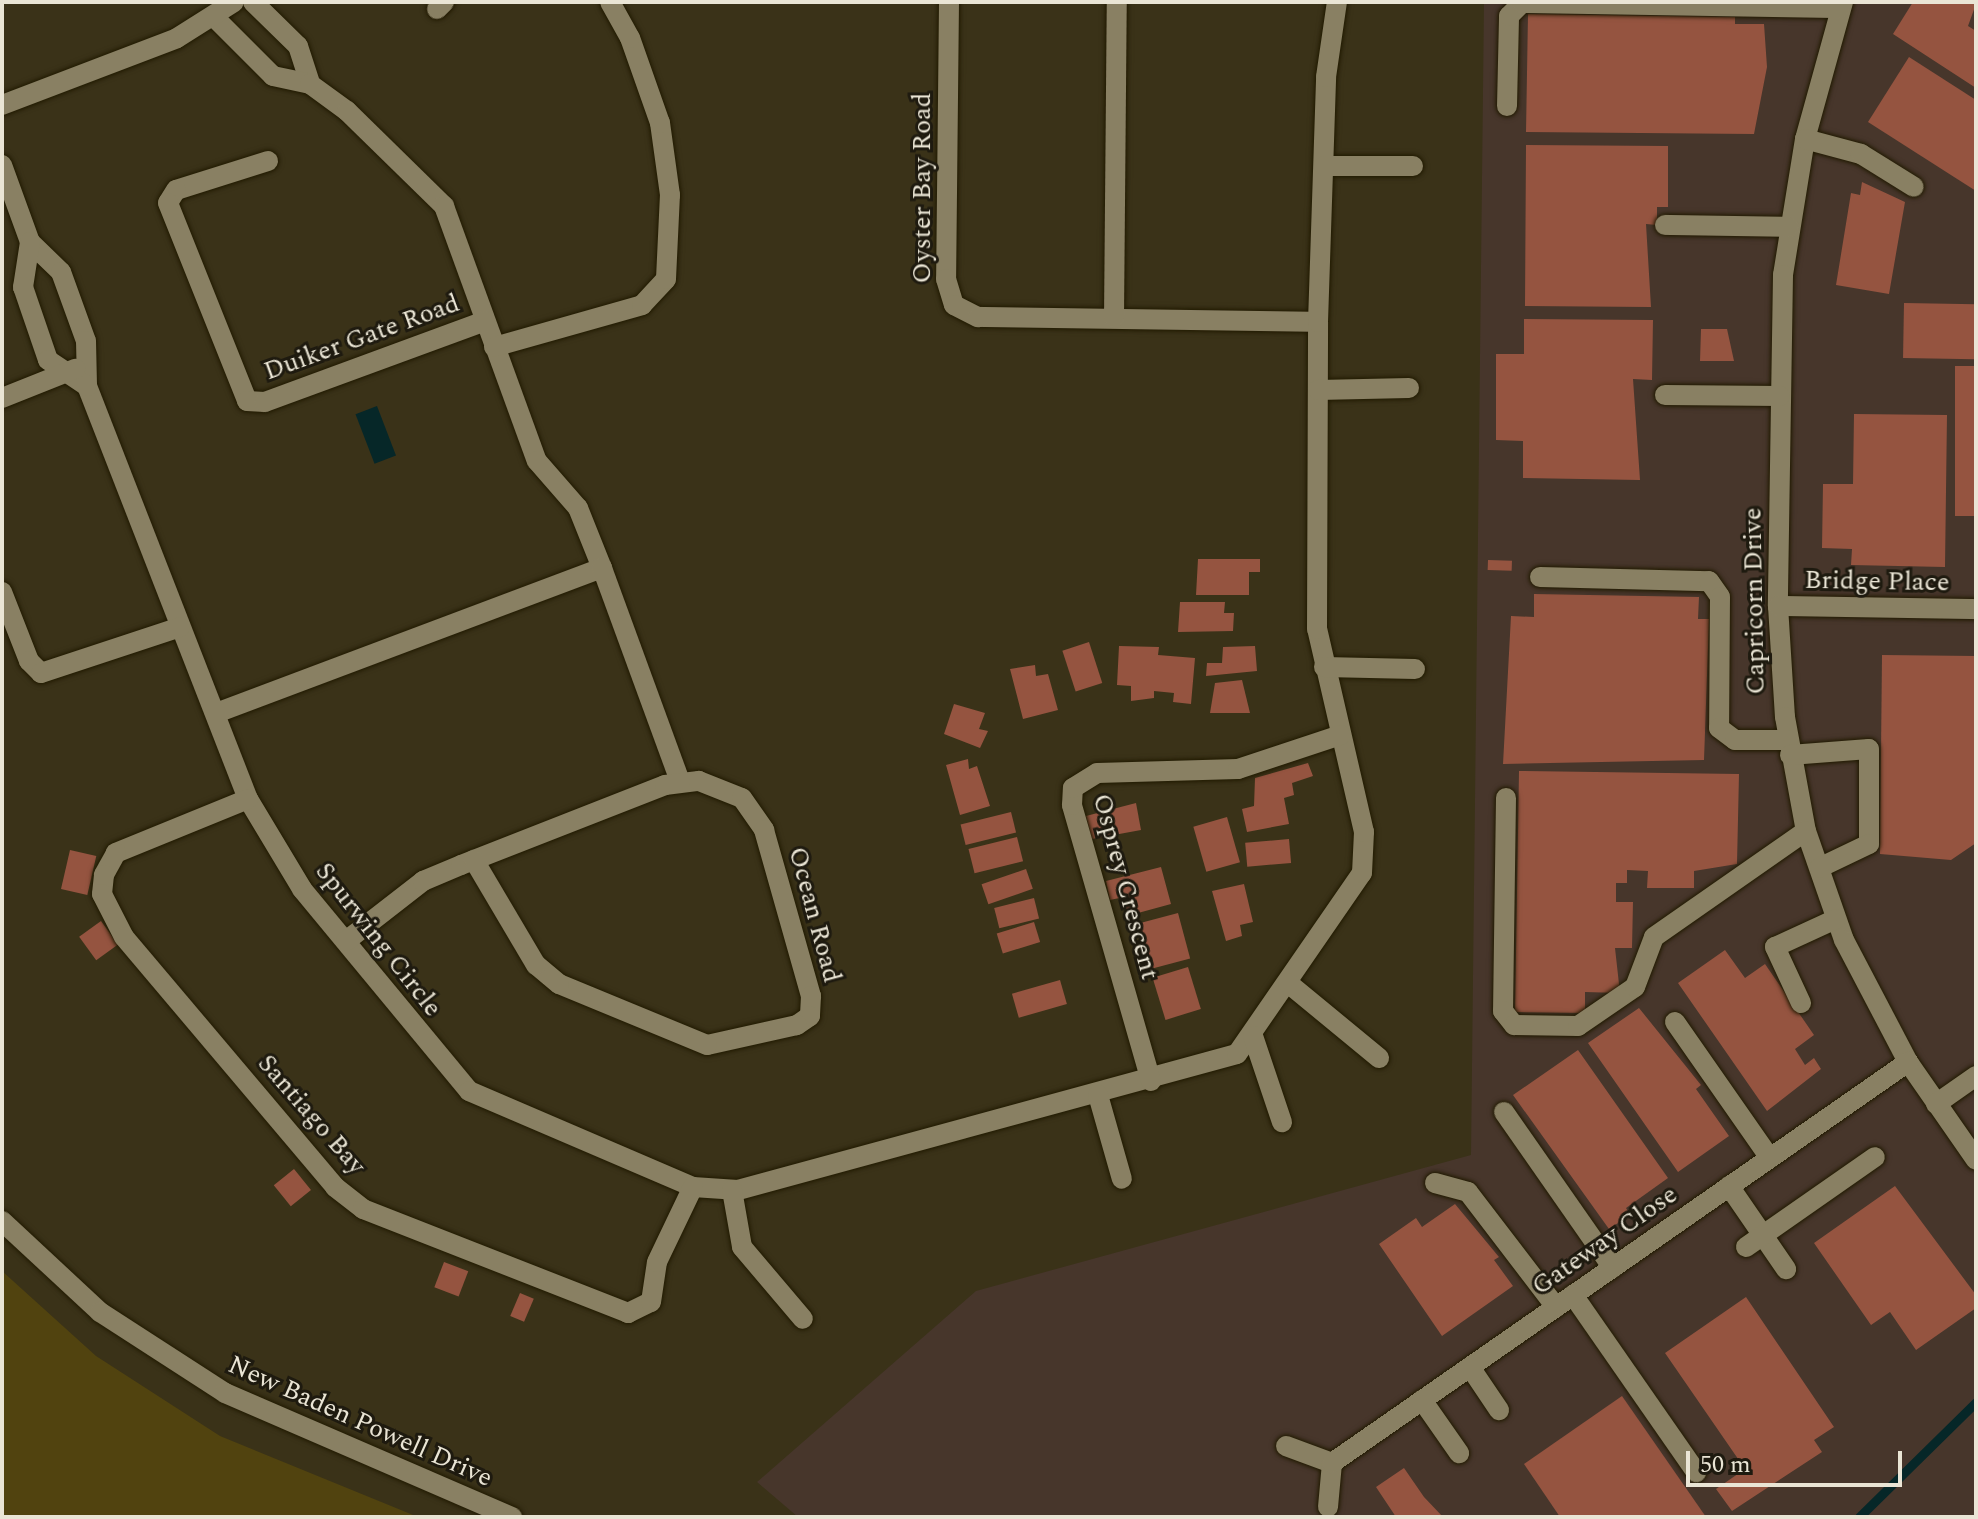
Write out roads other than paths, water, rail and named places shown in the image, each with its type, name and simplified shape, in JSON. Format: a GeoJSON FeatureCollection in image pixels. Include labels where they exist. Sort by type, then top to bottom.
{"type":"FeatureCollection","features":[{"type":"Feature","properties":{"kind":"street"},"geometry":{"type":"LineString","coordinates":[[2,105],[215,18],[234,2]]}},
{"type":"Feature","properties":{"kind":"street"},"geometry":{"type":"LineString","coordinates":[[253,2],[298,46],[310,84]]}},
{"type":"Feature","properties":{"kind":"street"},"geometry":{"type":"LineString","coordinates":[[494,347],[642,305],[666,279],[670,195],[660,123],[630,38],[610,2]]}},
{"type":"Feature","properties":{"kind":"street","name":"Oyster Bay Road"},"geometry":{"type":"LineString","coordinates":[[949,2],[947,293],[963,312],[978,317],[1318,322]]}},
{"type":"Feature","properties":{"kind":"street"},"geometry":{"type":"LineString","coordinates":[[1114,318],[1117,2]]}},
{"type":"Feature","properties":{"kind":"street"},"geometry":{"type":"LineString","coordinates":[[1337,2],[1324,166],[1318,322],[1317,629],[1340,735]]}},
{"type":"Feature","properties":{"kind":"street"},"geometry":{"type":"LineString","coordinates":[[1507,106],[1509,16],[1522,3],[1842,5]]}},
{"type":"Feature","properties":{"kind":"street","name":"Capricorn Drive"},"geometry":{"type":"LineString","coordinates":[[1842,5],[1805,139],[1789,227],[1780,396],[1778,606],[1789,748],[1806,831],[1836,919],[1908,1062],[1976,1160]]}},
{"type":"Feature","properties":{"kind":"street","name":"Duiker Gate Road"},"geometry":{"type":"LineString","coordinates":[[215,18],[273,76],[310,84],[358,121],[444,206],[537,461],[578,508],[680,781]]}},
{"type":"Feature","properties":{"kind":"street"},"geometry":{"type":"LineString","coordinates":[[1805,139],[1861,154],[1914,187]]}},
{"type":"Feature","properties":{"kind":"street","name":"Duiker Gate Road"},"geometry":{"type":"LineString","coordinates":[[268,161],[176,190],[168,203],[247,401],[265,402],[485,321]]}},
{"type":"Feature","properties":{"kind":"street","name":"Spurwing Circle"},"geometry":{"type":"LineString","coordinates":[[2,165],[30,242],[61,272],[86,341],[87,386],[248,799],[302,889],[469,1091],[693,1187],[732,1190],[1220,1062],[1253,1036],[1362,873],[1364,832],[1340,735]]}},
{"type":"Feature","properties":{"kind":"street"},"geometry":{"type":"LineString","coordinates":[[1324,166],[1413,166]]}},
{"type":"Feature","properties":{"kind":"street"},"geometry":{"type":"LineString","coordinates":[[1665,225],[1789,227]]}},
{"type":"Feature","properties":{"kind":"street","name":"Spurwing Circle"},"geometry":{"type":"LineString","coordinates":[[30,242],[23,287],[48,360],[87,386]]}},
{"type":"Feature","properties":{"kind":"street"},"geometry":{"type":"LineString","coordinates":[[2,398],[86,364]]}},
{"type":"Feature","properties":{"kind":"street"},"geometry":{"type":"LineString","coordinates":[[1318,390],[1409,388]]}},
{"type":"Feature","properties":{"kind":"street"},"geometry":{"type":"LineString","coordinates":[[1665,395],[1780,396]]}},
{"type":"Feature","properties":{"kind":"street"},"geometry":{"type":"LineString","coordinates":[[217,713],[602,568]]}},
{"type":"Feature","properties":{"kind":"street"},"geometry":{"type":"LineString","coordinates":[[1540,577],[1709,581],[1720,597],[1719,728],[1735,740],[1789,748],[1869,749],[1869,844],[1819,868]]}},
{"type":"Feature","properties":{"kind":"street"},"geometry":{"type":"LineString","coordinates":[[2,592],[29,661],[41,673],[180,627]]}},
{"type":"Feature","properties":{"kind":"street","name":"Bridge Place"},"geometry":{"type":"LineString","coordinates":[[1778,606],[1976,609]]}},
{"type":"Feature","properties":{"kind":"street"},"geometry":{"type":"LineString","coordinates":[[1324,667],[1415,669]]}},
{"type":"Feature","properties":{"kind":"street","name":"Osprey Crescent"},"geometry":{"type":"LineString","coordinates":[[1151,1081],[1072,805],[1073,788],[1097,773],[1238,769],[1340,735]]}},
{"type":"Feature","properties":{"kind":"street"},"geometry":{"type":"LineString","coordinates":[[346,941],[411,888],[474,860],[680,781]]}},
{"type":"Feature","properties":{"kind":"street","name":"Ocean Road"},"geometry":{"type":"LineString","coordinates":[[474,860],[536,965],[559,984],[707,1045],[797,1025],[810,1016],[811,996],[764,830],[729,789],[680,781]]}},
{"type":"Feature","properties":{"kind":"street"},"geometry":{"type":"LineString","coordinates":[[1506,798],[1503,1011],[1514,1025],[1578,1026],[1635,987],[1654,937],[1806,831]]}},
{"type":"Feature","properties":{"kind":"street","name":"Santiago Bay"},"geometry":{"type":"LineString","coordinates":[[248,799],[116,853],[107,864],[102,894],[124,937],[335,1187],[363,1209],[628,1313],[651,1302],[657,1262],[693,1187]]}},
{"type":"Feature","properties":{"kind":"street"},"geometry":{"type":"LineString","coordinates":[[1801,1003],[1775,947],[1836,919]]}},
{"type":"Feature","properties":{"kind":"street"},"geometry":{"type":"LineString","coordinates":[[1288,983],[1379,1058]]}},
{"type":"Feature","properties":{"kind":"street"},"geometry":{"type":"LineString","coordinates":[[1675,1022],[1770,1158]]}},
{"type":"Feature","properties":{"kind":"street"},"geometry":{"type":"LineString","coordinates":[[1253,1036],[1282,1122]]}},
{"type":"Feature","properties":{"kind":"street","name":"Gateway Close"},"geometry":{"type":"LineString","coordinates":[[1332,1463],[1908,1062]]}},
{"type":"Feature","properties":{"kind":"street"},"geometry":{"type":"LineString","coordinates":[[1936,1104],[1976,1076]]}},
{"type":"Feature","properties":{"kind":"street"},"geometry":{"type":"LineString","coordinates":[[1098,1095],[1122,1179]]}},
{"type":"Feature","properties":{"kind":"street"},"geometry":{"type":"LineString","coordinates":[[1504,1112],[1613,1268]]}},
{"type":"Feature","properties":{"kind":"street"},"geometry":{"type":"LineString","coordinates":[[1754,1241],[1875,1157]]}},
{"type":"Feature","properties":{"kind":"street"},"geometry":{"type":"LineString","coordinates":[[1435,1183],[1468,1192],[1565,1301],[1611,1338],[1616,1372],[1696,1472]]}},
{"type":"Feature","properties":{"kind":"street"},"geometry":{"type":"LineString","coordinates":[[1729,1186],[1754,1241],[1786,1269]]}},
{"type":"Feature","properties":{"kind":"street"},"geometry":{"type":"LineString","coordinates":[[732,1190],[742,1247],[803,1319]]}},
{"type":"Feature","properties":{"kind":"street","name":"New Baden Powell Drive"},"geometry":{"type":"LineString","coordinates":[[2,1221],[100,1312],[225,1393],[512,1517]]}},
{"type":"Feature","properties":{"kind":"street"},"geometry":{"type":"LineString","coordinates":[[1470,1367],[1499,1410]]}},
{"type":"Feature","properties":{"kind":"street"},"geometry":{"type":"LineString","coordinates":[[1422,1400],[1459,1453]]}},
{"type":"Feature","properties":{"kind":"street"},"geometry":{"type":"LineString","coordinates":[[1286,1446],[1332,1463],[1328,1507]]}},
{"type":"Feature","properties":{"kind":"water"},"geometry":{"type":"Polygon","coordinates":[[[377,406],[396,455],[375,464],[356,414],[377,406]]]}},
{"type":"Feature","properties":{"kind":"waterway"},"geometry":{"type":"LineString","coordinates":[[1859,1517],[1976,1402]]}}]}
